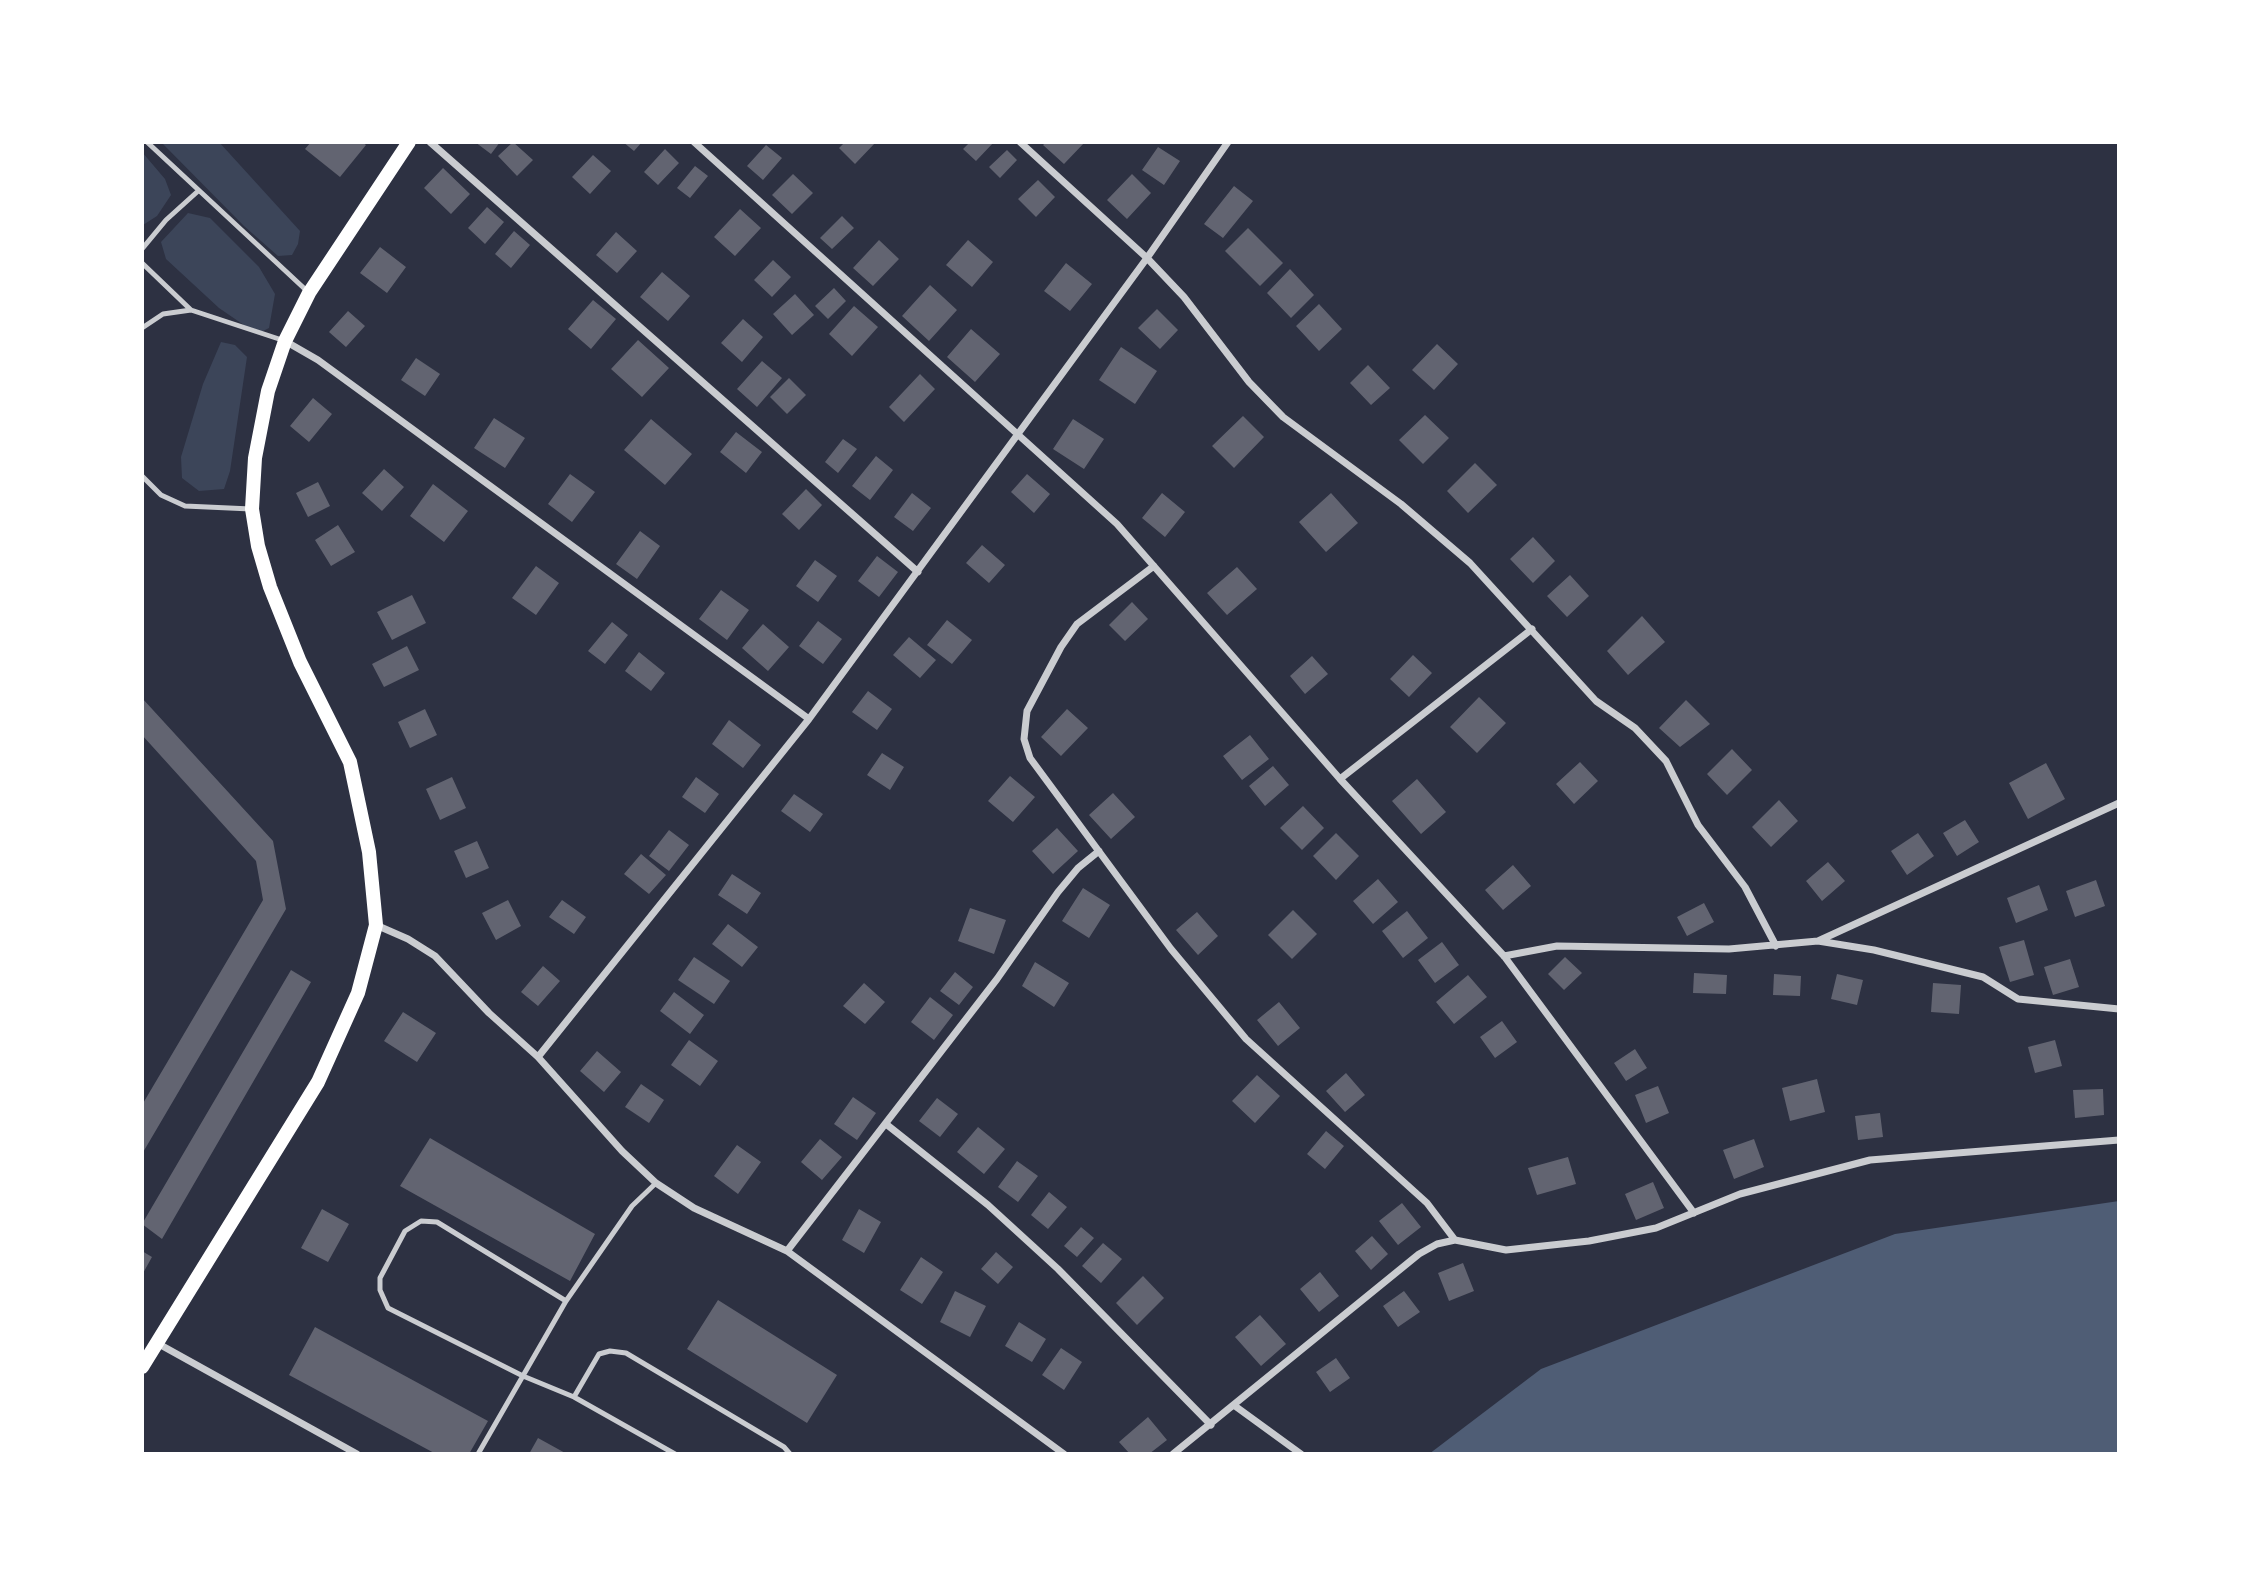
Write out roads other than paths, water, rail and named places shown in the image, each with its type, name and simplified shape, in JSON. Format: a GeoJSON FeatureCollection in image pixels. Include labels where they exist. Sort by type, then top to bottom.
{"type":"FeatureCollection","features":[{"type":"Feature","properties":{"kind":"main road"},"geometry":{"type":"LineString","coordinates":[[142,1367],[317,1082],[358,993],[376,925],[369,852],[350,762],[300,662],[270,587],[258,546],[252,509],[255,458],[268,391],[285,341],[309,293],[409,142]]}},
{"type":"Feature","properties":{"kind":"street"},"geometry":{"type":"LineString","coordinates":[[430,142],[918,572]]}},
{"type":"Feature","properties":{"kind":"street"},"geometry":{"type":"LineString","coordinates":[[694,142],[1117,524],[1340,779],[1504,956],[1694,1213]]}},
{"type":"Feature","properties":{"kind":"street"},"geometry":{"type":"LineString","coordinates":[[1020,142],[1147,258],[1184,297],[1249,382],[1283,416],[1401,504],[1450,546],[1532,629],[1596,701],[1635,728],[1666,761],[1698,825],[1745,887],[1776,946]]}},
{"type":"Feature","properties":{"kind":"street"},"geometry":{"type":"LineString","coordinates":[[538,1057],[809,719],[1147,258],[1228,142]]}},
{"type":"Feature","properties":{"kind":"street"},"geometry":{"type":"LineString","coordinates":[[285,341],[329,368],[809,719]]}},
{"type":"Feature","properties":{"kind":"street"},"geometry":{"type":"LineString","coordinates":[[1154,566],[1077,624],[1027,710],[1024,739],[1030,758],[1171,949],[1247,1039],[1427,1203],[1455,1240]]}},
{"type":"Feature","properties":{"kind":"street"},"geometry":{"type":"LineString","coordinates":[[1340,779],[1532,629]]}},
{"type":"Feature","properties":{"kind":"street"},"geometry":{"type":"LineString","coordinates":[[1818,941],[2119,803]]}},
{"type":"Feature","properties":{"kind":"street"},"geometry":{"type":"LineString","coordinates":[[787,1251],[997,979],[1058,892],[1078,868],[1099,852]]}},
{"type":"Feature","properties":{"kind":"street"},"geometry":{"type":"LineString","coordinates":[[376,925],[408,939],[435,956],[489,1013],[538,1057],[622,1151],[656,1183],[694,1208],[787,1251],[1064,1454]]}},
{"type":"Feature","properties":{"kind":"street"},"geometry":{"type":"LineString","coordinates":[[1504,956],[1557,946],[1729,949],[1818,941],[1874,950],[1983,977],[2018,999],[2119,1009]]}},
{"type":"Feature","properties":{"kind":"street"},"geometry":{"type":"LineString","coordinates":[[886,1124],[988,1205],[1058,1269],[1212,1425]]}},
{"type":"Feature","properties":{"kind":"street"},"geometry":{"type":"LineString","coordinates":[[1173,1454],[1236,1406],[1419,1254],[1437,1244],[1455,1240],[1506,1250],[1589,1241],[1656,1228],[1740,1194],[1870,1160],[2119,1140]]}},
{"type":"Feature","properties":{"kind":"street"},"geometry":{"type":"LineString","coordinates":[[157,1343],[357,1454]]}},
{"type":"Feature","properties":{"kind":"street"},"geometry":{"type":"LineString","coordinates":[[1236,1406],[1301,1454]]}},
{"type":"Feature","properties":{"kind":"lane"},"geometry":{"type":"LineString","coordinates":[[147,142],[197,192],[309,293]]}},
{"type":"Feature","properties":{"kind":"lane"},"geometry":{"type":"LineString","coordinates":[[142,249],[166,220],[197,192]]}},
{"type":"Feature","properties":{"kind":"lane"},"geometry":{"type":"LineString","coordinates":[[142,263],[191,310],[285,341]]}},
{"type":"Feature","properties":{"kind":"lane"},"geometry":{"type":"LineString","coordinates":[[142,328],[163,314],[191,310]]}},
{"type":"Feature","properties":{"kind":"lane"},"geometry":{"type":"LineString","coordinates":[[142,476],[161,495],[185,506],[252,509]]}},
{"type":"Feature","properties":{"kind":"lane"},"geometry":{"type":"LineString","coordinates":[[478,1454],[566,1301],[632,1206],[656,1183]]}},
{"type":"Feature","properties":{"kind":"lane"},"geometry":{"type":"LineString","coordinates":[[566,1301],[437,1222],[421,1221],[405,1231],[380,1278],[380,1290],[388,1308],[523,1376],[574,1397],[675,1454]]}},
{"type":"Feature","properties":{"kind":"lane"},"geometry":{"type":"LineString","coordinates":[[574,1397],[599,1354],[610,1351],[626,1353],[784,1447],[790,1454]]}}]}
